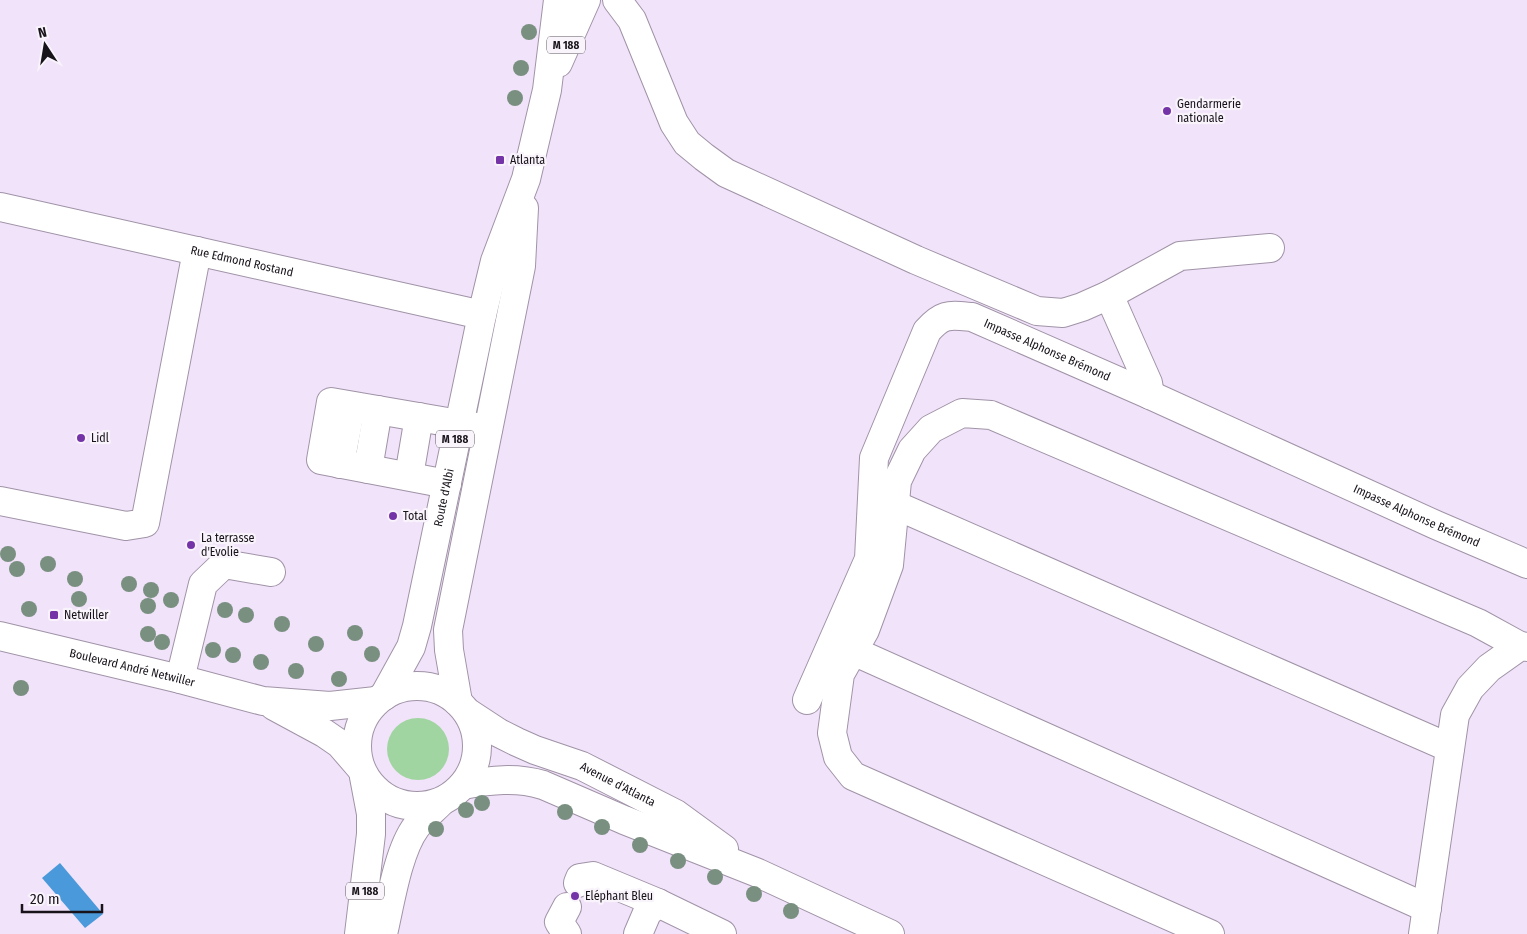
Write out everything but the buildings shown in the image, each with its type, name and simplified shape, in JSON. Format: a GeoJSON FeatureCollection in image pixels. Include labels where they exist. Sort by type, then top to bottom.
{"type":"FeatureCollection","features":[{"type":"Feature","properties":{"kind":"main road","name":"Route d'Albi"},"geometry":{"type":"LineString","coordinates":[[380,698],[413,642],[418,626],[458,424],[482,315],[495,261],[526,179],[547,90],[558,0]]}},
{"type":"Feature","properties":{"kind":"main road","name":"Route d'Albi"},"geometry":{"type":"LineString","coordinates":[[547,90],[586,0]]}},
{"type":"Feature","properties":{"kind":"main road"},"geometry":{"type":"LineString","coordinates":[[617,0],[632,20],[674,123],[687,143],[704,157],[726,173],[916,260],[1036,312],[1063,313],[1082,307],[1109,295],[1180,256],[1270,248]]}},
{"type":"Feature","properties":{"kind":"main road","name":"Route d'Albi"},"geometry":{"type":"LineString","coordinates":[[462,707],[448,650],[448,630],[520,266],[526,179]]}},
{"type":"Feature","properties":{"kind":"main road","name":"Rue Edmond Rostand"},"geometry":{"type":"LineString","coordinates":[[0,207],[482,315]]}},
{"type":"Feature","properties":{"kind":"main road"},"geometry":{"type":"LineString","coordinates":[[0,501],[126,526],[146,523],[197,251]]}},
{"type":"Feature","properties":{"kind":"main road"},"geometry":{"type":"LineString","coordinates":[[1109,295],[1148,383],[1150,395]]}},
{"type":"Feature","properties":{"kind":"main road","name":"Impasse Alphonse Brémond"},"geometry":{"type":"LineString","coordinates":[[807,700],[869,559],[874,458],[927,331],[937,320],[951,315],[972,317],[1527,564]]}},
{"type":"Feature","properties":{"kind":"main road"},"geometry":{"type":"LineString","coordinates":[[447,484],[340,464],[351,406],[488,429]]}},
{"type":"Feature","properties":{"kind":"main road"},"geometry":{"type":"LineString","coordinates":[[1210,934],[853,776],[838,757],[832,733],[840,674],[865,630],[889,565],[897,481],[912,450],[931,429],[962,413],[991,415],[1478,623],[1524,646]]}},
{"type":"Feature","properties":{"kind":"main road"},"geometry":{"type":"LineString","coordinates":[[388,473],[398,414]]}},
{"type":"Feature","properties":{"kind":"main road"},"geometry":{"type":"LineString","coordinates":[[388,473],[398,414]]}},
{"type":"Feature","properties":{"kind":"main road"},"geometry":{"type":"LineString","coordinates":[[895,505],[1450,748]]}},
{"type":"Feature","properties":{"kind":"main road"},"geometry":{"type":"LineString","coordinates":[[180,679],[203,584],[224,564],[271,572]]}},
{"type":"Feature","properties":{"kind":"main road","name":"Boulevard André Netwiller"},"geometry":{"type":"LineString","coordinates":[[0,636],[264,701],[330,706],[380,698]]}},
{"type":"Feature","properties":{"kind":"main road"},"geometry":{"type":"LineString","coordinates":[[853,651],[1425,921],[1455,715],[1470,688],[1489,668],[1524,646]]}},
{"type":"Feature","properties":{"kind":"main road"},"geometry":{"type":"LineString","coordinates":[[416,686],[438,690],[462,707],[476,733],[477,755],[472,771],[464,785],[453,795],[441,802],[419,806],[388,800],[379,794],[362,771],[356,744],[362,721],[367,712],[380,698],[394,691],[416,686]]}},
{"type":"Feature","properties":{"kind":"main road","name":"Boulevard André Netwiller"},"geometry":{"type":"LineString","coordinates":[[264,701],[324,733],[340,744],[362,771]]}},
{"type":"Feature","properties":{"kind":"main road","name":"Avenue d'Atlanta"},"geometry":{"type":"LineString","coordinates":[[462,707],[499,733],[516,742],[582,766],[676,814],[758,873]]}},
{"type":"Feature","properties":{"kind":"main road","name":"M 188"},"geometry":{"type":"LineString","coordinates":[[359,934],[371,834],[371,814],[362,771]]}},
{"type":"Feature","properties":{"kind":"main road","name":"Avenue d'Atlanta"},"geometry":{"type":"LineString","coordinates":[[464,785],[491,780],[530,781],[758,873],[890,934]]}},
{"type":"Feature","properties":{"kind":"main road","name":"M 188"},"geometry":{"type":"LineString","coordinates":[[383,934],[398,872],[408,844],[416,827],[441,802]]}},
{"type":"Feature","properties":{"kind":"main road"},"geometry":{"type":"LineString","coordinates":[[578,883],[580,878],[593,876],[658,903],[722,934]]}},
{"type":"Feature","properties":{"kind":"main road"},"geometry":{"type":"LineString","coordinates":[[638,934],[647,913],[658,903]]}},
{"type":"Feature","properties":{"kind":"main road"},"geometry":{"type":"LineString","coordinates":[[566,907],[559,922],[567,934]]}},
{"type":"Feature","properties":{"kind":"green space"},"geometry":{"type":"Polygon","coordinates":[[[418,718],[430,721],[440,727],[446,737],[449,749],[446,761],[440,771],[430,777],[418,780],[406,777],[396,771],[390,761],[387,749],[390,737],[396,727],[406,721],[418,718]]]}},
{"type":"Feature","properties":{"kind":"water"},"geometry":{"type":"Polygon","coordinates":[[[60,863],[103,914],[85,928],[42,878],[60,863]]]}},
{"type":"Feature","properties":{"kind":"place","name":"Gendarmerie nationale"},"geometry":{"type":"Point","coordinates":[1167,111]}},
{"type":"Feature","properties":{"kind":"place","name":"Atlanta"},"geometry":{"type":"Point","coordinates":[500,160]}},
{"type":"Feature","properties":{"kind":"place","name":"Lidl"},"geometry":{"type":"Point","coordinates":[81,438]}},
{"type":"Feature","properties":{"kind":"place","name":"Total"},"geometry":{"type":"Point","coordinates":[393,516]}},
{"type":"Feature","properties":{"kind":"place","name":"La terrasse d'Evolie"},"geometry":{"type":"Point","coordinates":[191,545]}},
{"type":"Feature","properties":{"kind":"place","name":"Netwiller"},"geometry":{"type":"Point","coordinates":[54,615]}},
{"type":"Feature","properties":{"kind":"place","name":"Eléphant Bleu"},"geometry":{"type":"Point","coordinates":[575,896]}}]}
